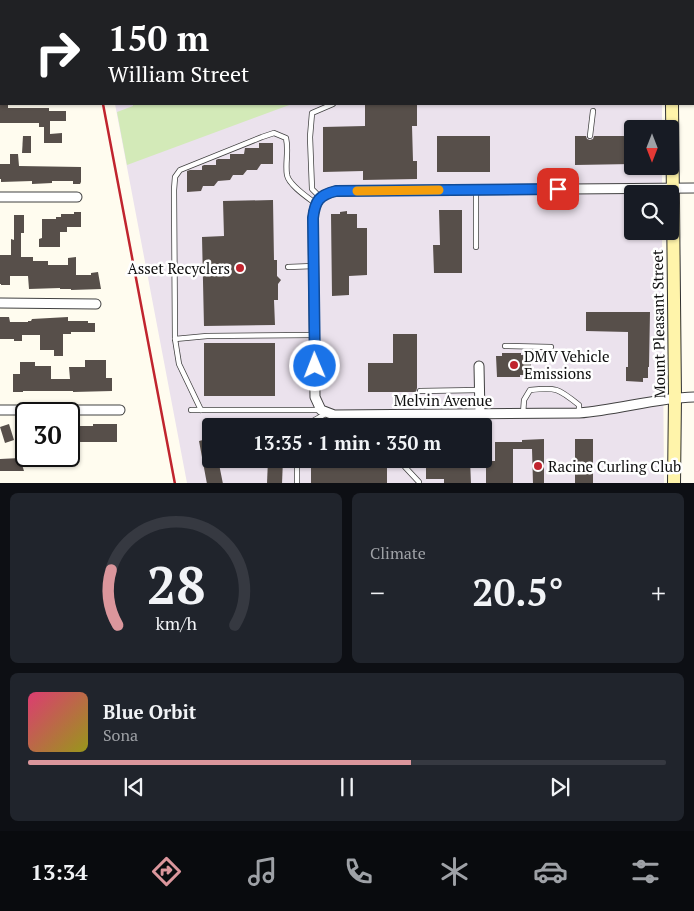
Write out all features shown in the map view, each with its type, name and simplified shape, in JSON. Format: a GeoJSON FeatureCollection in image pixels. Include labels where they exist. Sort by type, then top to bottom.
{"type":"FeatureCollection","features":[{"type":"Feature","properties":{"kind":"street","name":"Mount Pleasant Street"},"geometry":{"type":"LineString","coordinates":[[672,105],[673,185]]}},
{"type":"Feature","properties":{"kind":"street"},"geometry":{"type":"LineString","coordinates":[[324,412],[318,404],[316,397],[313,218],[318,200],[326,193],[336,191],[624,188]]}},
{"type":"Feature","properties":{"kind":"street"},"geometry":{"type":"LineString","coordinates":[[679,188],[694,188]]}},
{"type":"Feature","properties":{"kind":"street"},"geometry":{"type":"LineString","coordinates":[[0,197],[77,198]]}},
{"type":"Feature","properties":{"kind":"street","name":"Mount Pleasant Street"},"geometry":{"type":"LineString","coordinates":[[673,240],[674,483]]}},
{"type":"Feature","properties":{"kind":"street"},"geometry":{"type":"LineString","coordinates":[[0,303],[96,304]]}},
{"type":"Feature","properties":{"kind":"street"},"geometry":{"type":"LineString","coordinates":[[479,366],[480,414]]}},
{"type":"Feature","properties":{"kind":"street","name":"Melvin Avenue"},"geometry":{"type":"LineString","coordinates":[[324,412],[334,415],[579,413],[597,412],[675,398],[694,398]]}},
{"type":"Feature","properties":{"kind":"street"},"geometry":{"type":"LineString","coordinates":[[0,410],[120,410]]}},
{"type":"Feature","properties":{"kind":"lane"},"geometry":{"type":"LineString","coordinates":[[318,200],[312,189],[310,137],[312,114],[331,105]]}},
{"type":"Feature","properties":{"kind":"lane"},"geometry":{"type":"LineString","coordinates":[[590,136],[593,111]]}},
{"type":"Feature","properties":{"kind":"lane"},"geometry":{"type":"LineString","coordinates":[[201,410],[179,364],[175,338],[175,177],[180,170],[274,133],[286,138],[288,145],[287,176],[298,190],[318,200]]}},
{"type":"Feature","properties":{"kind":"lane"},"geometry":{"type":"LineString","coordinates":[[476,190],[476,248]]}},
{"type":"Feature","properties":{"kind":"lane"},"geometry":{"type":"LineString","coordinates":[[288,267],[314,266]]}},
{"type":"Feature","properties":{"kind":"lane"},"geometry":{"type":"LineString","coordinates":[[175,338],[314,335]]}},
{"type":"Feature","properties":{"kind":"lane"},"geometry":{"type":"LineString","coordinates":[[505,346],[552,347]]}},
{"type":"Feature","properties":{"kind":"lane"},"geometry":{"type":"LineString","coordinates":[[523,414],[524,400],[530,390],[551,388],[564,392],[579,405],[579,413]]}},
{"type":"Feature","properties":{"kind":"lane"},"geometry":{"type":"LineString","coordinates":[[420,391],[480,390]]}},
{"type":"Feature","properties":{"kind":"lane","name":"Melvin Avenue"},"geometry":{"type":"LineString","coordinates":[[190,410],[324,412]]}},
{"type":"Feature","properties":{"kind":"lane"},"geometry":{"type":"LineString","coordinates":[[315,418],[324,412]]}},
{"type":"Feature","properties":{"kind":"lane"},"geometry":{"type":"LineString","coordinates":[[297,483],[298,468]]}},
{"type":"Feature","properties":{"kind":"lane"},"geometry":{"type":"LineString","coordinates":[[405,468],[419,483]]}},
{"type":"Feature","properties":{"kind":"shaded area"},"geometry":{"type":"Polygon","coordinates":[[[115,105],[662,105],[662,120],[624,120],[624,175],[662,175],[662,185],[624,185],[624,240],[662,240],[664,483],[187,483],[115,105]]]}},
{"type":"Feature","properties":{"kind":"green space"},"geometry":{"type":"Polygon","coordinates":[[[289,105],[127,165],[117,112],[133,106],[289,105]]]}},
{"type":"Feature","properties":{"kind":"building"},"geometry":{"type":"Polygon","coordinates":[[[0,105],[8,105],[8,108],[49,108],[49,111],[66,111],[66,121],[50,121],[50,134],[62,133],[62,143],[44,143],[44,127],[39,127],[39,123],[0,123],[0,105]]]}},
{"type":"Feature","properties":{"kind":"building"},"geometry":{"type":"Polygon","coordinates":[[[365,105],[417,105],[417,126],[412,126],[413,161],[417,161],[417,179],[363,180],[363,171],[323,172],[323,127],[365,126],[365,105]]]}},
{"type":"Feature","properties":{"kind":"building"},"geometry":{"type":"Polygon","coordinates":[[[23,136],[31,136],[31,153],[22,153],[23,136]]]}},
{"type":"Feature","properties":{"kind":"building"},"geometry":{"type":"Polygon","coordinates":[[[437,136],[490,136],[490,172],[437,172],[437,136]]]}},
{"type":"Feature","properties":{"kind":"building"},"geometry":{"type":"Polygon","coordinates":[[[575,136],[586,136],[590,140],[594,136],[624,136],[624,164],[575,165],[575,136]]]}},
{"type":"Feature","properties":{"kind":"building"},"geometry":{"type":"Polygon","coordinates":[[[259,143],[273,143],[273,164],[261,164],[257,170],[247,170],[243,175],[233,175],[230,180],[218,181],[214,186],[203,186],[201,191],[187,192],[187,171],[202,170],[204,165],[216,165],[216,160],[218,159],[230,159],[230,154],[244,154],[245,148],[259,148],[259,143]]]}},
{"type":"Feature","properties":{"kind":"building"},"geometry":{"type":"Polygon","coordinates":[[[10,154],[18,154],[19,166],[81,167],[81,182],[80,184],[73,184],[73,181],[52,181],[52,183],[32,184],[32,181],[1,182],[0,164],[10,164],[10,154]]]}},
{"type":"Feature","properties":{"kind":"building","name":"Asset Recyclers"},"geometry":{"type":"Polygon","coordinates":[[[273,200],[274,260],[277,260],[277,276],[281,280],[278,284],[278,300],[274,300],[275,325],[204,326],[202,237],[224,236],[223,201],[273,200]]]}},
{"type":"Feature","properties":{"kind":"building"},"geometry":{"type":"Polygon","coordinates":[[[439,210],[462,210],[462,273],[434,273],[433,245],[440,245],[439,210]]]}},
{"type":"Feature","properties":{"kind":"building"},"geometry":{"type":"Polygon","coordinates":[[[347,211],[347,214],[357,214],[357,228],[367,228],[367,275],[349,276],[349,295],[332,296],[331,214],[340,214],[340,212],[347,211]]]}},
{"type":"Feature","properties":{"kind":"building"},"geometry":{"type":"Polygon","coordinates":[[[74,212],[81,212],[81,227],[67,227],[67,232],[60,232],[60,247],[39,247],[39,239],[42,238],[42,219],[56,219],[56,217],[61,217],[61,214],[74,214],[74,212]]]}},
{"type":"Feature","properties":{"kind":"building"},"geometry":{"type":"Polygon","coordinates":[[[14,215],[24,215],[24,233],[21,233],[21,257],[33,257],[33,261],[48,261],[48,265],[68,265],[68,258],[76,257],[76,275],[91,275],[91,273],[98,272],[101,289],[29,289],[28,276],[10,276],[10,285],[1,285],[0,255],[11,255],[11,239],[14,240],[14,215]]]}},
{"type":"Feature","properties":{"kind":"building"},"geometry":{"type":"Polygon","coordinates":[[[586,312],[650,312],[648,378],[643,378],[643,382],[626,381],[628,332],[586,331],[586,312]]]}},
{"type":"Feature","properties":{"kind":"building"},"geometry":{"type":"Polygon","coordinates":[[[0,317],[9,317],[10,322],[28,322],[32,319],[68,317],[68,321],[95,323],[95,332],[63,334],[63,356],[54,356],[54,350],[40,350],[40,335],[22,335],[22,341],[0,339],[0,317]]]}},
{"type":"Feature","properties":{"kind":"building"},"geometry":{"type":"Polygon","coordinates":[[[393,334],[417,334],[416,392],[368,392],[368,363],[393,363],[393,334]]]}},
{"type":"Feature","properties":{"kind":"building"},"geometry":{"type":"Polygon","coordinates":[[[204,343],[275,343],[275,396],[204,396],[204,343]]]}},
{"type":"Feature","properties":{"kind":"building","name":"DMV Vehicle Emissions"},"geometry":{"type":"Polygon","coordinates":[[[502,353],[531,355],[531,375],[497,377],[496,356],[502,356],[502,353]]]}},
{"type":"Feature","properties":{"kind":"building"},"geometry":{"type":"Polygon","coordinates":[[[85,360],[106,360],[106,378],[112,378],[112,391],[13,392],[13,374],[20,374],[20,362],[35,362],[35,366],[51,366],[51,379],[70,379],[69,367],[85,367],[85,360]]]}},
{"type":"Feature","properties":{"kind":"building"},"geometry":{"type":"Polygon","coordinates":[[[9,424],[14,440],[5,443],[0,427],[9,424]]]}},
{"type":"Feature","properties":{"kind":"building"},"geometry":{"type":"Polygon","coordinates":[[[93,424],[117,424],[117,442],[80,442],[80,426],[93,426],[93,424]]]}},
{"type":"Feature","properties":{"kind":"building"},"geometry":{"type":"Polygon","coordinates":[[[544,439],[544,483],[533,483],[532,449],[513,449],[513,483],[486,483],[486,468],[492,468],[492,461],[495,461],[495,442],[522,442],[522,440],[544,439]]]}},
{"type":"Feature","properties":{"kind":"building"},"geometry":{"type":"Polygon","coordinates":[[[575,439],[593,439],[593,483],[575,483],[575,439]]]}},
{"type":"Feature","properties":{"kind":"building"},"geometry":{"type":"Polygon","coordinates":[[[202,440],[202,457],[199,441],[202,440]]]}},
{"type":"Feature","properties":{"kind":"building"},"geometry":{"type":"Polygon","coordinates":[[[15,458],[15,467],[23,467],[24,471],[0,471],[0,459],[15,458]]]}},
{"type":"Feature","properties":{"kind":"building"},"geometry":{"type":"Polygon","coordinates":[[[204,468],[220,468],[223,483],[207,483],[204,468]]]}},
{"type":"Feature","properties":{"kind":"building"},"geometry":{"type":"Polygon","coordinates":[[[268,468],[283,468],[282,483],[267,483],[268,468]]]}},
{"type":"Feature","properties":{"kind":"building"},"geometry":{"type":"Polygon","coordinates":[[[311,468],[387,468],[387,483],[311,483],[311,468]]]}},
{"type":"Feature","properties":{"kind":"building"},"geometry":{"type":"Polygon","coordinates":[[[426,468],[470,468],[471,483],[444,483],[444,479],[426,479],[426,468]]]}},
{"type":"Feature","properties":{"kind":"railway"},"geometry":{"type":"LineString","coordinates":[[103,105],[175,483]]}},
{"type":"Feature","properties":{"kind":"slow traffic"},"geometry":{"type":"LineString","coordinates":[[357,191],[439,190]]}},
{"type":"Feature","properties":{"kind":"place","name":"Asset Recyclers"},"geometry":{"type":"Point","coordinates":[240,268]}},
{"type":"Feature","properties":{"kind":"place","name":"DMV Vehicle Emissions"},"geometry":{"type":"Point","coordinates":[514,365]}},
{"type":"Feature","properties":{"kind":"place","name":"Racine Curling Club"},"geometry":{"type":"Point","coordinates":[538,466]}},
{"type":"Feature","properties":{"kind":"route"},"geometry":{"type":"LineString","coordinates":[[315,366],[313,218],[316,203],[326,193],[336,191],[558,189]]}}]}
